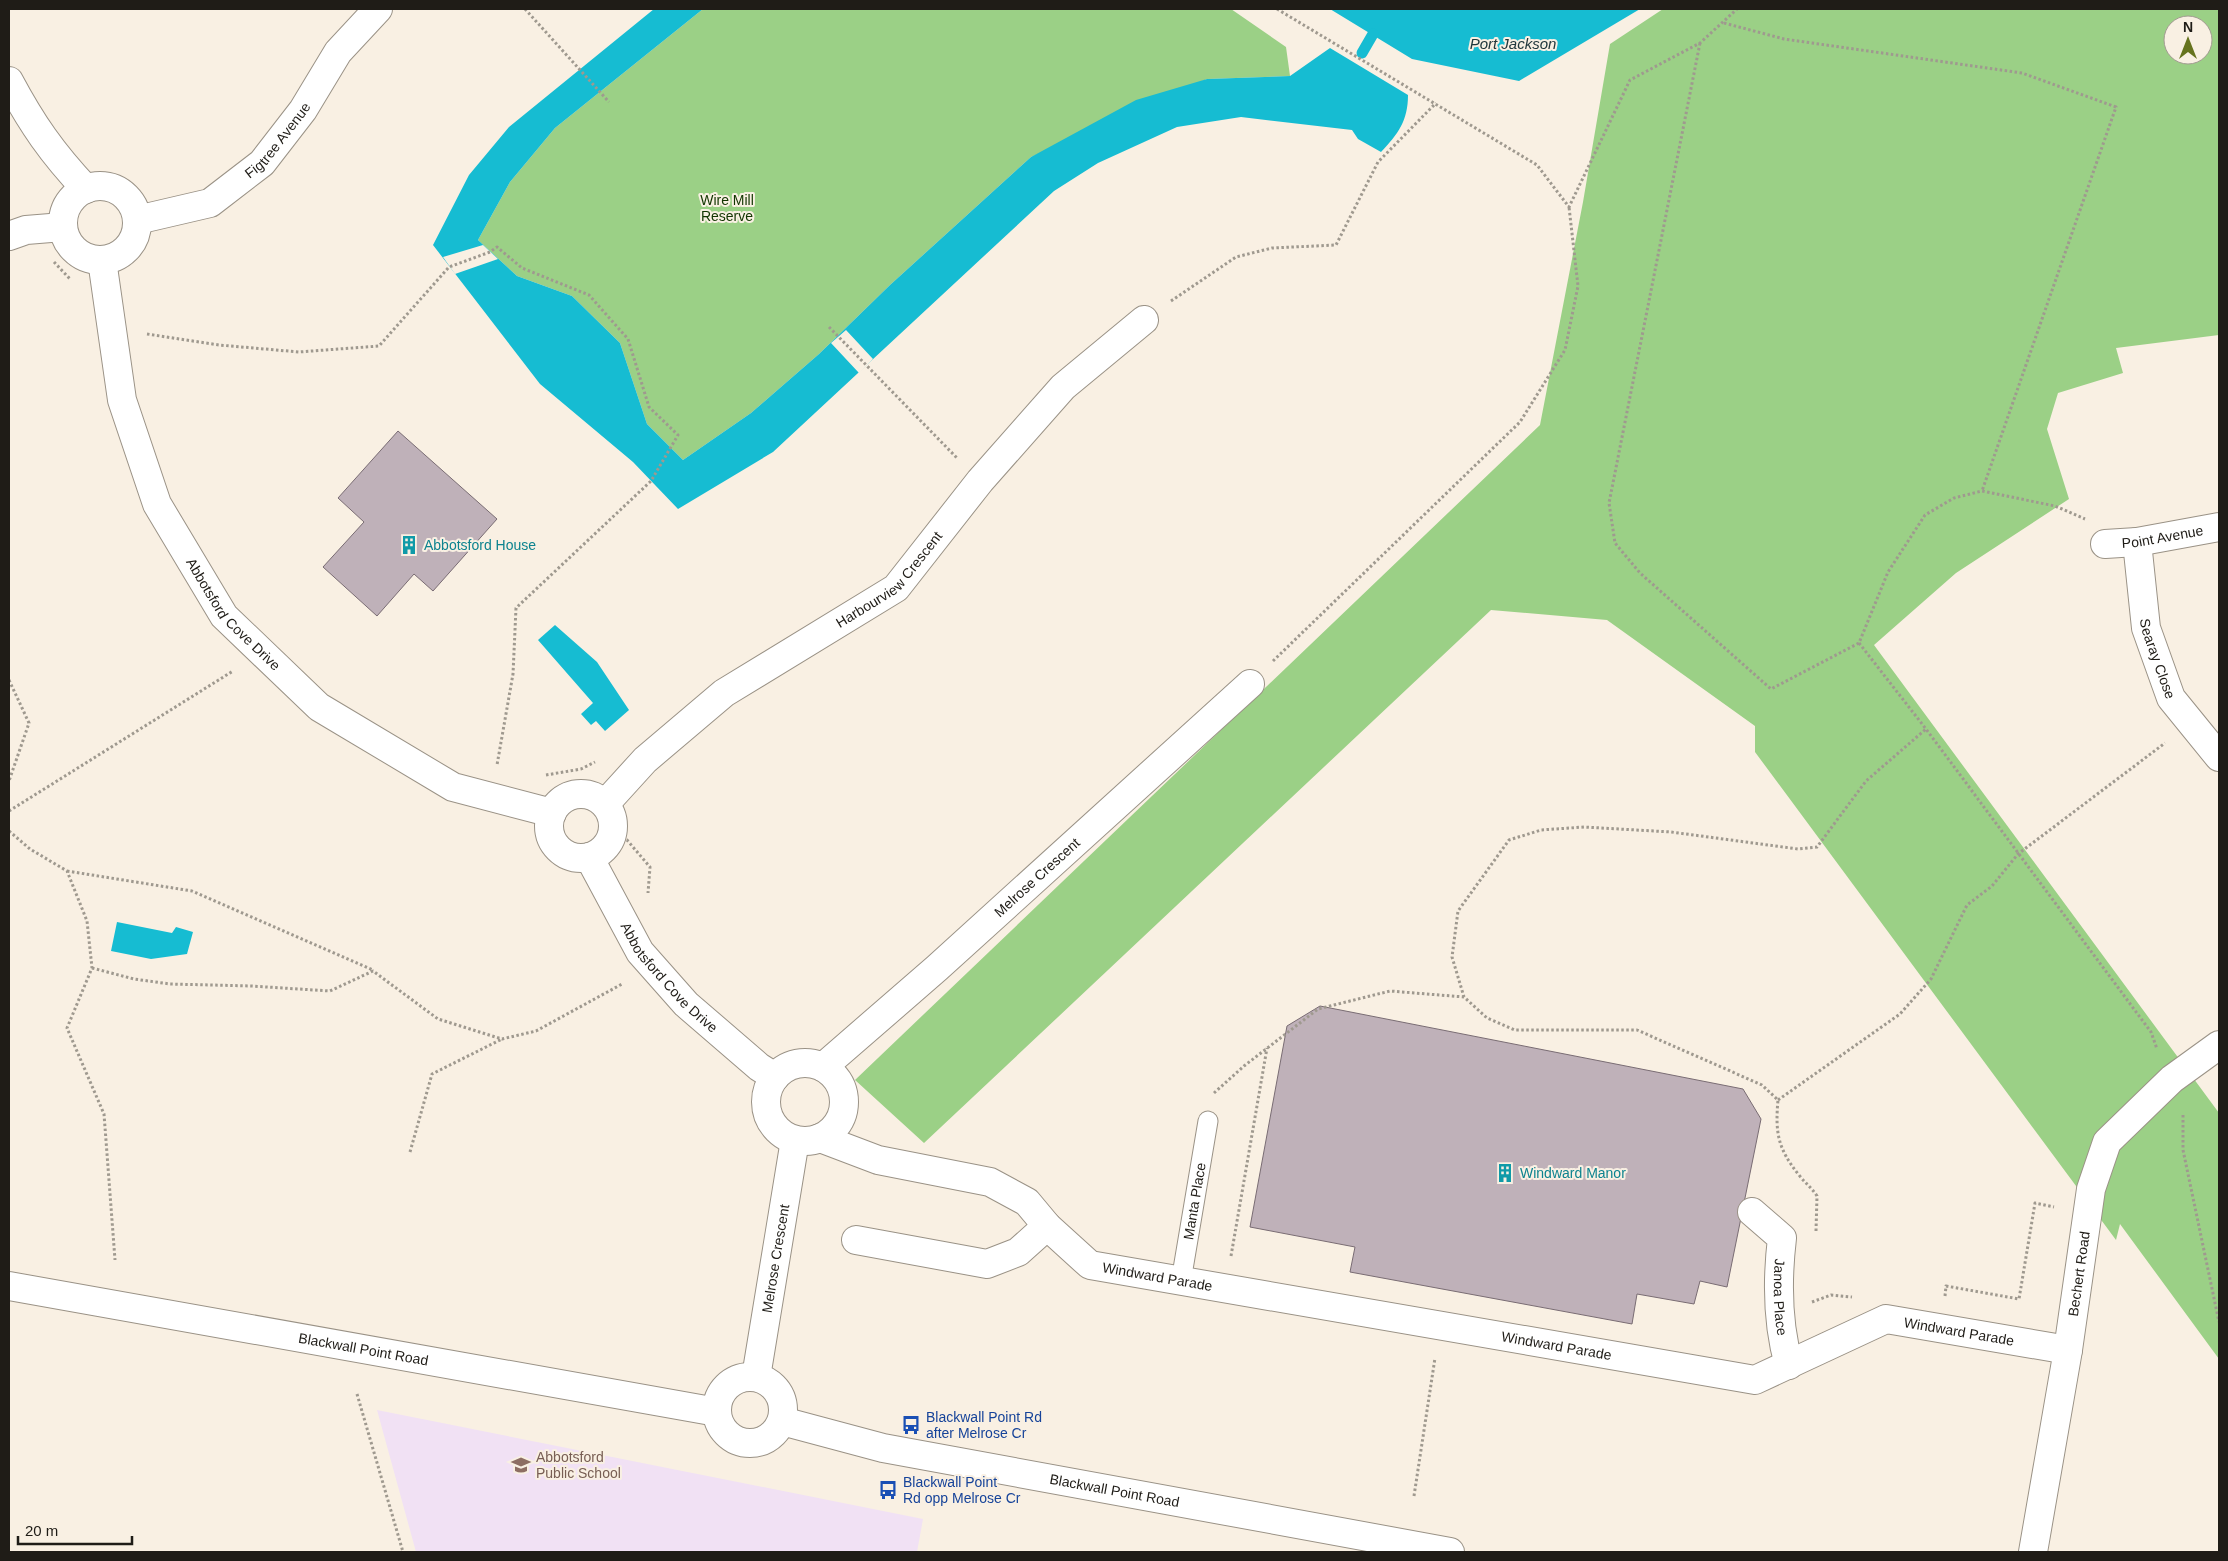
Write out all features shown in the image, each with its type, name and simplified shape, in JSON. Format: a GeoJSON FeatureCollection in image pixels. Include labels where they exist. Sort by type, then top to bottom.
{"type":"FeatureCollection","features":[{"type":"Feature","properties":{"kind":"street","name":"Figtree Avenue"},"geometry":{"type":"LineString","coordinates":[[137,220],[210,203],[262,162],[303,110],[338,52],[378,9]]}},
{"type":"Feature","properties":{"kind":"street"},"geometry":{"type":"LineString","coordinates":[[9,80],[36,129],[56,158],[86,189]]}},
{"type":"Feature","properties":{"kind":"street"},"geometry":{"type":"LineString","coordinates":[[106,186],[118,190],[128,198],[135,208],[137,220],[134,237],[124,252],[102,260],[82,256],[68,242],[63,227],[66,208],[72,198],[86,189],[106,186]]}},
{"type":"Feature","properties":{"kind":"street"},"geometry":{"type":"LineString","coordinates":[[9,236],[26,230],[63,227]]}},
{"type":"Feature","properties":{"kind":"street","name":"Abbotsford Cove Drive"},"geometry":{"type":"LineString","coordinates":[[102,260],[122,400],[157,504],[224,616],[319,707],[453,787],[552,813]]}},
{"type":"Feature","properties":{"kind":"street","name":"Harbourview Crescent"},"geometry":{"type":"LineString","coordinates":[[605,804],[645,760],[724,693],[896,588],[980,481],[1063,387],[1144,320]]}},
{"type":"Feature","properties":{"kind":"street","name":"Point Avenue"},"geometry":{"type":"LineString","coordinates":[[2105,544],[2137,542],[2219,527]]}},
{"type":"Feature","properties":{"kind":"street","name":"Searay Close"},"geometry":{"type":"LineString","coordinates":[[2137,542],[2146,628],[2171,698],[2219,757]]}},
{"type":"Feature","properties":{"kind":"street","name":"Melrose Crescent"},"geometry":{"type":"LineString","coordinates":[[823,1067],[944,961],[1250,684]]}},
{"type":"Feature","properties":{"kind":"street"},"geometry":{"type":"LineString","coordinates":[[576,794],[591,796],[605,804],[611,813],[612,835],[607,845],[600,852],[589,857],[569,855],[554,842],[550,833],[552,813],[566,798],[576,794]]}},
{"type":"Feature","properties":{"kind":"street","name":"Abbotsford Cove Drive"},"geometry":{"type":"LineString","coordinates":[[589,857],[640,952],[686,1004],[759,1067],[775,1077]]}},
{"type":"Feature","properties":{"kind":"street","name":"Bechert Road"},"geometry":{"type":"LineString","coordinates":[[2033,1552],[2068,1350],[2091,1189],[2107,1142],[2172,1079],[2219,1045]]}},
{"type":"Feature","properties":{"kind":"street"},"geometry":{"type":"LineString","coordinates":[[797,1064],[823,1067],[834,1075],[841,1086],[844,1098],[839,1122],[831,1132],[807,1139],[783,1135],[774,1126],[768,1114],[766,1101],[768,1089],[775,1077],[785,1069],[797,1064]]}},
{"type":"Feature","properties":{"kind":"street","name":"Melrose Crescent"},"geometry":{"type":"LineString","coordinates":[[756,1377],[807,1139]]}},
{"type":"Feature","properties":{"kind":"street","name":"Windward Parade"},"geometry":{"type":"LineString","coordinates":[[807,1139],[878,1160],[990,1182],[1026,1202],[1047,1226],[1090,1265],[1755,1380],[1886,1320],[2068,1350]]}},
{"type":"Feature","properties":{"kind":"street","name":"Janoa Place"},"geometry":{"type":"LineString","coordinates":[[1752,1212],[1782,1238],[1778,1276],[1783,1343],[1789,1365]]}},
{"type":"Feature","properties":{"kind":"street"},"geometry":{"type":"LineString","coordinates":[[856,1240],[987,1264],[1018,1252],[1047,1226]]}},
{"type":"Feature","properties":{"kind":"street","name":"Blackwall Point Road"},"geometry":{"type":"LineString","coordinates":[[9,1286],[717,1412]]}},
{"type":"Feature","properties":{"kind":"street"},"geometry":{"type":"LineString","coordinates":[[746,1377],[756,1377],[773,1386],[779,1393],[784,1412],[782,1421],[773,1434],[760,1442],[741,1442],[724,1431],[717,1412],[718,1402],[728,1386],[746,1377]]}},
{"type":"Feature","properties":{"kind":"street","name":"Blackwall Point Road"},"geometry":{"type":"LineString","coordinates":[[782,1421],[883,1448],[1450,1552]]}},
{"type":"Feature","properties":{"kind":"lane","name":"Manta Place"},"geometry":{"type":"LineString","coordinates":[[1181,1281],[1208,1121]]}},
{"type":"Feature","properties":{"kind":"path"},"geometry":{"type":"LineString","coordinates":[[525,9],[609,102]]}},
{"type":"Feature","properties":{"kind":"path"},"geometry":{"type":"LineString","coordinates":[[1250,684],[1520,422],[1565,350],[1578,286],[1569,206],[1538,165],[1277,9]]}},
{"type":"Feature","properties":{"kind":"path"},"geometry":{"type":"LineString","coordinates":[[1569,206],[1630,80],[1700,43],[1738,9]]}},
{"type":"Feature","properties":{"kind":"path"},"geometry":{"type":"LineString","coordinates":[[1724,23],[1784,39],[2022,73],[2116,107],[1982,491]]}},
{"type":"Feature","properties":{"kind":"path"},"geometry":{"type":"LineString","coordinates":[[1700,43],[1609,503],[1615,543],[1640,573],[1772,690],[1859,643],[1888,572],[1925,515],[1954,498],[1982,491],[2055,506],[2102,526],[2105,544]]}},
{"type":"Feature","properties":{"kind":"path"},"geometry":{"type":"LineString","coordinates":[[1144,320],[1236,257],[1272,248],[1336,245],[1378,162],[1436,103]]}},
{"type":"Feature","properties":{"kind":"path"},"geometry":{"type":"LineString","coordinates":[[139,333],[219,346],[299,352],[379,346],[449,267],[490,252],[497,247],[522,268],[590,295],[628,339],[649,407],[678,435],[651,481],[516,608],[513,674],[496,770]]}},
{"type":"Feature","properties":{"kind":"path"},"geometry":{"type":"LineString","coordinates":[[829,327],[980,481]]}},
{"type":"Feature","properties":{"kind":"path"},"geometry":{"type":"LineString","coordinates":[[1859,643],[1926,729],[2151,1032],[2160,1058]]}},
{"type":"Feature","properties":{"kind":"path"},"geometry":{"type":"LineString","coordinates":[[9,811],[262,652]]}},
{"type":"Feature","properties":{"kind":"path"},"geometry":{"type":"LineString","coordinates":[[9,680],[29,723],[9,781]]}},
{"type":"Feature","properties":{"kind":"path"},"geometry":{"type":"LineString","coordinates":[[1778,1100],[1900,1014],[1931,979],[1967,905],[1992,886],[2018,854],[2192,723]]}},
{"type":"Feature","properties":{"kind":"path"},"geometry":{"type":"LineString","coordinates":[[1778,1100],[1762,1085],[1637,1030],[1515,1030],[1487,1018],[1464,997],[1452,957],[1458,911],[1509,840],[1541,830],[1584,827],[1671,832],[1798,848],[1817,847],[1866,781],[1926,729]]}},
{"type":"Feature","properties":{"kind":"path"},"geometry":{"type":"LineString","coordinates":[[540,776],[581,769],[597,761]]}},
{"type":"Feature","properties":{"kind":"path"},"geometry":{"type":"LineString","coordinates":[[9,831],[30,849],[68,871],[192,891],[373,970],[438,1019],[502,1039]]}},
{"type":"Feature","properties":{"kind":"path"},"geometry":{"type":"LineString","coordinates":[[612,835],[627,840],[650,867],[648,895]]}},
{"type":"Feature","properties":{"kind":"path"},"geometry":{"type":"LineString","coordinates":[[68,871],[87,921],[92,968],[67,1028],[104,1114],[115,1260]]}},
{"type":"Feature","properties":{"kind":"path"},"geometry":{"type":"LineString","coordinates":[[92,968],[134,979],[170,984],[251,986],[330,991],[373,970]]}},
{"type":"Feature","properties":{"kind":"path"},"geometry":{"type":"LineString","coordinates":[[410,1152],[432,1074],[502,1039],[536,1031],[627,981]]}},
{"type":"Feature","properties":{"kind":"path"},"geometry":{"type":"LineString","coordinates":[[1207,1099],[1267,1048],[1318,1009],[1390,991],[1464,997]]}},
{"type":"Feature","properties":{"kind":"path"},"geometry":{"type":"LineString","coordinates":[[1225,1289],[1267,1048]]}},
{"type":"Feature","properties":{"kind":"path"},"geometry":{"type":"LineString","coordinates":[[1778,1100],[1776,1127],[1779,1142],[1798,1174],[1817,1196],[1816,1240]]}},
{"type":"Feature","properties":{"kind":"path"},"geometry":{"type":"LineString","coordinates":[[2183,1106],[2183,1150],[2219,1322]]}},
{"type":"Feature","properties":{"kind":"path"},"geometry":{"type":"LineString","coordinates":[[1944,1301],[1946,1286],[2019,1299],[2035,1202],[2064,1209]]}},
{"type":"Feature","properties":{"kind":"path"},"geometry":{"type":"LineString","coordinates":[[1804,1306],[1831,1295],[1844,1295],[1858,1299]]}},
{"type":"Feature","properties":{"kind":"path"},"geometry":{"type":"LineString","coordinates":[[1414,1496],[1440,1326]]}},
{"type":"Feature","properties":{"kind":"path"},"geometry":{"type":"LineString","coordinates":[[356,1394],[403,1552]]}},
{"type":"Feature","properties":{"kind":"shaded area","name":"Abbotsford Public School"},"geometry":{"type":"Polygon","coordinates":[[[377,1410],[923,1519],[917,1552],[416,1552],[377,1410]]]}},
{"type":"Feature","properties":{"kind":"green space","name":"Wire Mill Reserve"},"geometry":{"type":"Polygon","coordinates":[[[703,9],[1231,9],[1286,47],[1290,76],[1207,79],[1031,157],[890,285],[819,354],[751,413],[683,460],[647,424],[620,343],[572,296],[517,276],[478,240],[510,182],[555,128],[703,9]]]}},
{"type":"Feature","properties":{"kind":"green space"},"geometry":{"type":"Polygon","coordinates":[[[1663,9],[2219,9],[2219,335],[2116,348],[2123,373],[2058,393],[2047,429],[2069,499],[1956,573],[1874,645],[2219,1113],[2219,1359],[2120,1224],[2116,1240],[1755,752],[1755,726],[1607,620],[1491,610],[924,1143],[855,1080],[1540,425],[1583,202],[1610,44],[1663,9]]]}},
{"type":"Feature","properties":{"kind":"water"},"geometry":{"type":"Polygon","coordinates":[[[654,9],[703,9],[555,128],[510,182],[478,240],[517,276],[572,296],[620,343],[647,424],[683,460],[751,413],[819,354],[890,285],[1031,157],[1136,100],[1207,79],[1290,76],[1330,48],[1408,95],[1408,104],[1401,126],[1381,152],[1358,139],[1352,130],[1241,117],[1177,127],[1098,163],[1054,191],[773,452],[678,509],[633,462],[540,384],[433,245],[469,175],[509,127],[654,9]]]}},
{"type":"Feature","properties":{"kind":"water","name":"Port Jackson"},"geometry":{"type":"Polygon","coordinates":[[[1330,9],[1640,9],[1519,81],[1412,59],[1330,9]]]}},
{"type":"Feature","properties":{"kind":"water"},"geometry":{"type":"Polygon","coordinates":[[[555,625],[597,662],[629,710],[605,731],[596,721],[591,725],[581,714],[593,703],[538,640],[555,625]]]}},
{"type":"Feature","properties":{"kind":"water"},"geometry":{"type":"Polygon","coordinates":[[[117,922],[172,933],[176,927],[193,932],[187,954],[151,959],[111,951],[117,922]]]}},
{"type":"Feature","properties":{"kind":"pier"},"geometry":{"type":"Polygon","coordinates":[[[483,245],[498,259],[455,274],[443,257],[483,245]]]}},
{"type":"Feature","properties":{"kind":"pier"},"geometry":{"type":"Polygon","coordinates":[[[846,330],[873,359],[859,373],[831,343],[846,330]]]}},
{"type":"Feature","properties":{"kind":"building","name":"Abbotsford House"},"geometry":{"type":"Polygon","coordinates":[[[398,431],[497,519],[433,591],[414,574],[377,616],[323,567],[364,522],[338,498],[398,431]]]}},
{"type":"Feature","properties":{"kind":"building","name":"Windward Manor"},"geometry":{"type":"Polygon","coordinates":[[[1320,1006],[1743,1089],[1761,1119],[1727,1287],[1700,1281],[1694,1304],[1637,1294],[1632,1324],[1350,1272],[1355,1247],[1250,1227],[1287,1026],[1320,1006]]]}},
{"type":"Feature","properties":{"kind":"waterway"},"geometry":{"type":"LineString","coordinates":[[1362,53],[1373,34]]}},
{"type":"Feature","properties":{"kind":"place","name":"Abbotsford House"},"geometry":{"type":"Point","coordinates":[409,545]}},
{"type":"Feature","properties":{"kind":"place","name":"Windward Manor"},"geometry":{"type":"Point","coordinates":[1505,1173]}},
{"type":"Feature","properties":{"kind":"place","name":"Blackwall Point Rd after Melrose Cr"},"geometry":{"type":"Point","coordinates":[911,1425]}},
{"type":"Feature","properties":{"kind":"place","name":"Abbotsford Public School"},"geometry":{"type":"Point","coordinates":[521,1465]}},
{"type":"Feature","properties":{"kind":"place","name":"Blackwall Point Rd opp Melrose Cr"},"geometry":{"type":"Point","coordinates":[888,1490]}}]}
